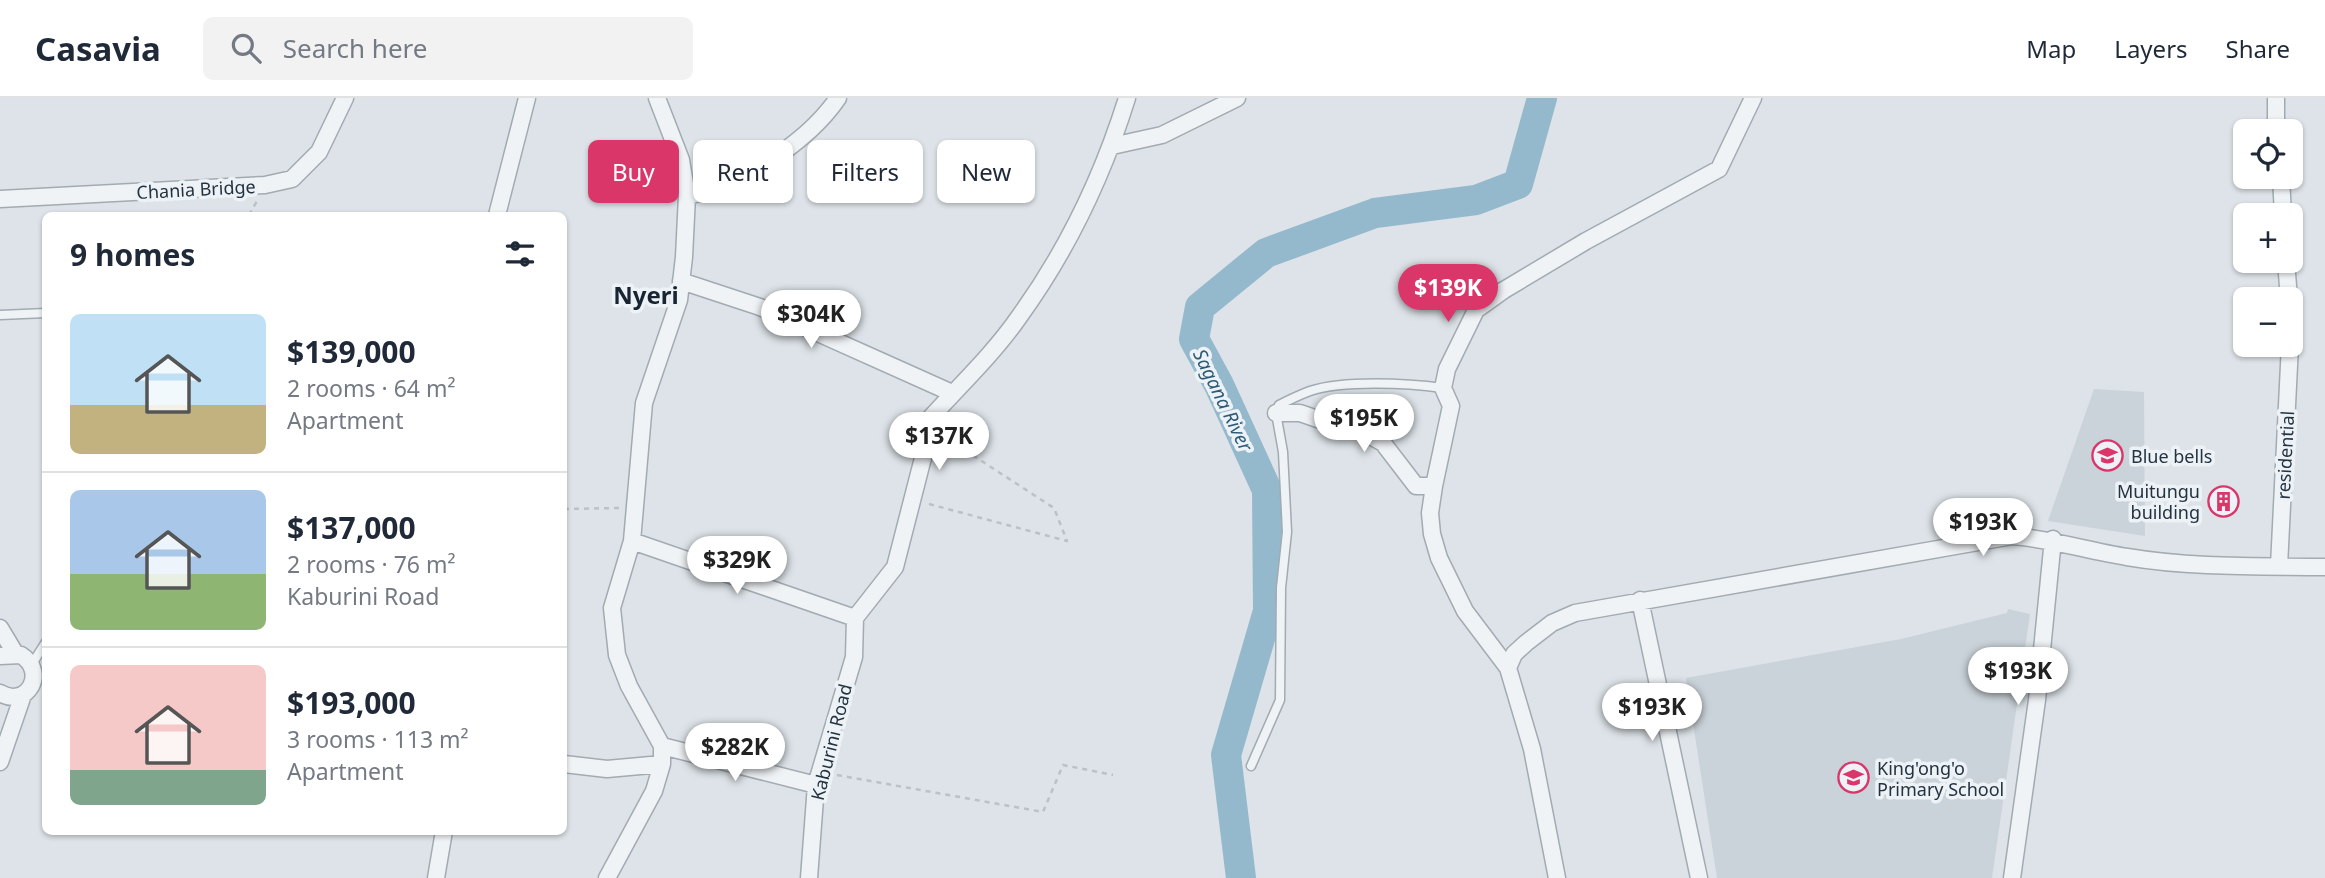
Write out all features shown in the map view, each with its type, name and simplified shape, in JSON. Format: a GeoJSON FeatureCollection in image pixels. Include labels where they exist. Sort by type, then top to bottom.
{"type":"FeatureCollection","features":[{"type":"Feature","properties":{"kind":"street","name":"Chania Bridge"},"geometry":{"type":"LineString","coordinates":[[0,200],[265,185],[292,180],[319,152],[345,98]]}},
{"type":"Feature","properties":{"kind":"street"},"geometry":{"type":"LineString","coordinates":[[498,212],[527,98]]}},
{"type":"Feature","properties":{"kind":"street"},"geometry":{"type":"LineString","coordinates":[[607,878],[654,791],[662,764],[662,746],[629,686],[617,654],[612,608],[632,541],[644,403],[679,300],[681,281],[687,196],[681,160],[657,98]]}},
{"type":"Feature","properties":{"kind":"street"},"geometry":{"type":"LineString","coordinates":[[687,196],[715,191],[750,173],[808,131],[826,115],[838,98]]}},
{"type":"Feature","properties":{"kind":"street"},"geometry":{"type":"LineString","coordinates":[[632,541],[855,618],[895,567],[924,454],[923,425],[1025,309],[1050,269],[1112,146],[1127,98]]}},
{"type":"Feature","properties":{"kind":"street"},"geometry":{"type":"LineString","coordinates":[[1112,146],[1162,135],[1237,98]]}},
{"type":"Feature","properties":{"kind":"street"},"geometry":{"type":"LineString","coordinates":[[1557,878],[1532,750],[1508,668],[1465,611],[1438,558],[1430,513],[1451,406],[1443,388],[1447,369],[1476,310],[1586,241],[1719,169],[1754,98]]}},
{"type":"Feature","properties":{"kind":"street"},"geometry":{"type":"LineString","coordinates":[[2276,98],[2276,119]]}},
{"type":"Feature","properties":{"kind":"street"},"geometry":{"type":"LineString","coordinates":[[681,281],[760,307],[952,393]]}},
{"type":"Feature","properties":{"kind":"street","name":"residential"},"geometry":{"type":"LineString","coordinates":[[2279,566],[2289,357]]}},
{"type":"Feature","properties":{"kind":"street"},"geometry":{"type":"LineString","coordinates":[[1276,413],[1300,413],[1329,423],[1344,421],[1383,443],[1416,486],[1434,486]]}},
{"type":"Feature","properties":{"kind":"street"},"geometry":{"type":"LineString","coordinates":[[1508,668],[1514,654],[1552,623],[1575,613],[2012,536],[2053,540],[2127,557],[2197,565],[2325,567]]}},
{"type":"Feature","properties":{"kind":"street"},"geometry":{"type":"LineString","coordinates":[[2012,878],[2037,700],[2053,540]]}},
{"type":"Feature","properties":{"kind":"street"},"geometry":{"type":"LineString","coordinates":[[1640,600],[1699,878]]}},
{"type":"Feature","properties":{"kind":"street","name":"Kaburini Road"},"geometry":{"type":"LineString","coordinates":[[809,878],[818,779],[854,657],[855,618]]}},
{"type":"Feature","properties":{"kind":"street"},"geometry":{"type":"LineString","coordinates":[[0,628],[7,655],[32,664],[34,681],[23,695],[0,762]]}},
{"type":"Feature","properties":{"kind":"street"},"geometry":{"type":"LineString","coordinates":[[0,693],[13,698],[23,695]]}},
{"type":"Feature","properties":{"kind":"street"},"geometry":{"type":"LineString","coordinates":[[662,746],[818,779]]}},
{"type":"Feature","properties":{"kind":"street"},"geometry":{"type":"LineString","coordinates":[[567,764],[607,769],[662,764]]}},
{"type":"Feature","properties":{"kind":"street"},"geometry":{"type":"LineString","coordinates":[[436,878],[443,835]]}},
{"type":"Feature","properties":{"kind":"lane"},"geometry":{"type":"LineString","coordinates":[[0,315],[42,313]]}},
{"type":"Feature","properties":{"kind":"lane"},"geometry":{"type":"LineString","coordinates":[[1251,766],[1280,700],[1281,588],[1287,532],[1283,452],[1276,413],[1279,405],[1312,390],[1397,385],[1443,388]]}},
{"type":"Feature","properties":{"kind":"lane"},"geometry":{"type":"LineString","coordinates":[[32,664],[42,648]]}},
{"type":"Feature","properties":{"kind":"path"},"geometry":{"type":"LineString","coordinates":[[912,499],[1067,541],[1054,508],[956,443],[923,425]]}},
{"type":"Feature","properties":{"kind":"path"},"geometry":{"type":"LineString","coordinates":[[567,509],[602,510],[634,506]]}},
{"type":"Feature","properties":{"kind":"path"},"geometry":{"type":"LineString","coordinates":[[818,779],[1044,812],[1063,765],[1113,775]]}},
{"type":"Feature","properties":{"kind":"shaded area","name":"Blue bells"},"geometry":{"type":"Polygon","coordinates":[[[2094,389],[2144,392],[2145,536],[2048,521],[2094,389]]]}},
{"type":"Feature","properties":{"kind":"shaded area","name":"King'ong'o Primary School"},"geometry":{"type":"Polygon","coordinates":[[[2008,609],[2030,614],[1992,878],[1717,878],[1686,678],[1901,639],[2007,613],[2008,609]]]}},
{"type":"Feature","properties":{"kind":"waterway","name":"Sagana River"},"geometry":{"type":"LineString","coordinates":[[1241,878],[1226,755],[1268,611],[1267,490],[1219,385],[1194,339],[1200,307],[1266,253],[1375,213],[1476,200],[1518,184],[1542,98]]}},
{"type":"Feature","properties":{"kind":"place","name":"Blue bells"},"geometry":{"type":"Point","coordinates":[2108,456]}},
{"type":"Feature","properties":{"kind":"place","name":"Muitungu building"},"geometry":{"type":"Point","coordinates":[2223,501]}},
{"type":"Feature","properties":{"kind":"place","name":"King'ong'o Primary School"},"geometry":{"type":"Point","coordinates":[1854,778]}},
{"type":"Feature","properties":{"kind":"district","name":"Nyeri"},"geometry":{"type":"Point","coordinates":[646,294]}}]}
